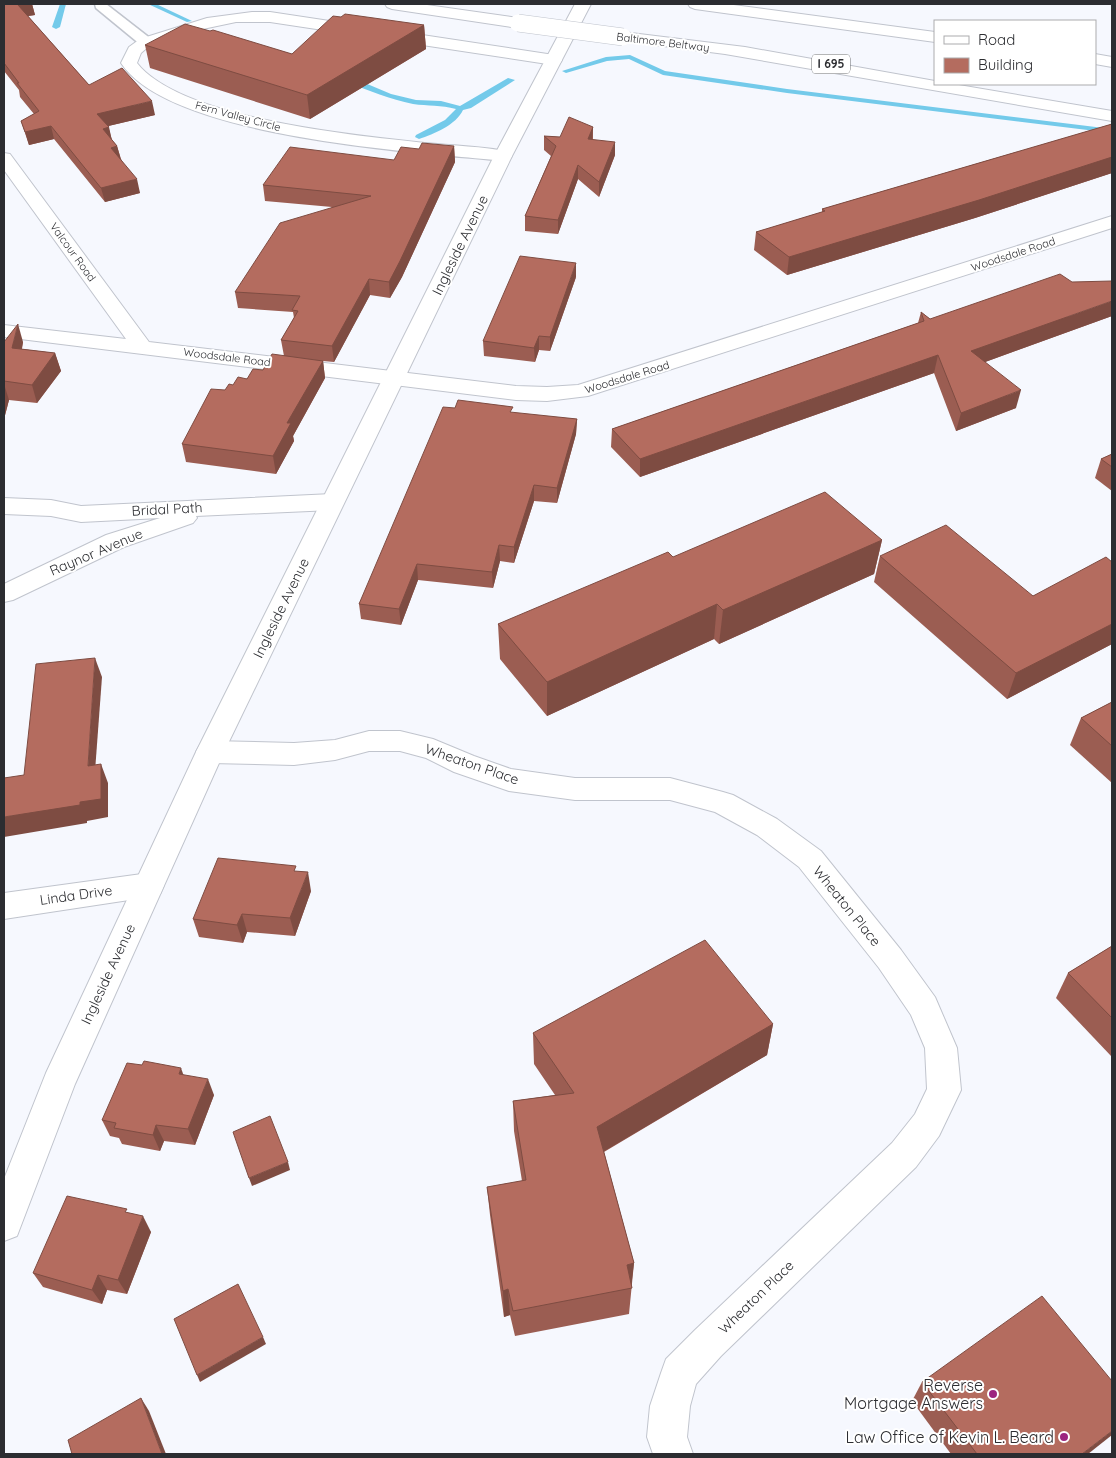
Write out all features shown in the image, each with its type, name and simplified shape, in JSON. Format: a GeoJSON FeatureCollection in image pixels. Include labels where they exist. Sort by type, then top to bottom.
{"type":"FeatureCollection","features":[{"type":"Feature","properties":{"kind":"main road","name":"Baltimore Beltway"},"geometry":{"type":"LineString","coordinates":[[392,4],[518,23],[934,78]]}},
{"type":"Feature","properties":{"kind":"main road","name":"Ingleside Avenue"},"geometry":{"type":"LineString","coordinates":[[4,1224],[58,1084],[210,752],[504,156],[583,4]]}},
{"type":"Feature","properties":{"kind":"main road"},"geometry":{"type":"LineString","coordinates":[[695,4],[934,37]]}},
{"type":"Feature","properties":{"kind":"main road"},"geometry":{"type":"LineString","coordinates":[[734,9],[934,29]]}},
{"type":"Feature","properties":{"kind":"main road"},"geometry":{"type":"LineString","coordinates":[[146,42],[214,20],[248,15],[554,60]]}},
{"type":"Feature","properties":{"kind":"main road","name":"Fern Valley Circle"},"geometry":{"type":"LineString","coordinates":[[146,42],[132,54],[129,63],[134,72],[176,98],[209,110],[305,133],[371,143],[504,156]]}},
{"type":"Feature","properties":{"kind":"main road"},"geometry":{"type":"LineString","coordinates":[[1096,45],[1112,47]]}},
{"type":"Feature","properties":{"kind":"main road"},"geometry":{"type":"LineString","coordinates":[[727,50],[1112,116]]}},
{"type":"Feature","properties":{"kind":"main road"},"geometry":{"type":"LineString","coordinates":[[1096,59],[1112,62]]}},
{"type":"Feature","properties":{"kind":"main road"},"geometry":{"type":"LineString","coordinates":[[985,85],[1112,102]]}},
{"type":"Feature","properties":{"kind":"main road","name":"Valcour Road"},"geometry":{"type":"LineString","coordinates":[[4,158],[142,347]]}},
{"type":"Feature","properties":{"kind":"main road","name":"Woodsdale Road"},"geometry":{"type":"LineString","coordinates":[[4,331],[516,393],[547,394],[580,391],[1112,222]]}},
{"type":"Feature","properties":{"kind":"main road","name":"Bridal Path"},"geometry":{"type":"LineString","coordinates":[[4,506],[51,508],[81,514],[332,502]]}},
{"type":"Feature","properties":{"kind":"main road","name":"Raynor Avenue"},"geometry":{"type":"LineString","coordinates":[[4,594],[115,541],[220,506]]}},
{"type":"Feature","properties":{"kind":"main road","name":"Wheaton Place"},"geometry":{"type":"LineString","coordinates":[[210,752],[294,754],[335,750],[369,740],[400,741],[434,749],[464,764],[509,780],[575,789],[670,789],[723,803],[767,827],[810,859],[890,959],[924,1007],[941,1048],[944,1090],[927,1125],[904,1155],[708,1343],[680,1373],[670,1406],[668,1422],[667,1437],[674,1454]]}},
{"type":"Feature","properties":{"kind":"main road","name":"Linda Drive"},"geometry":{"type":"LineString","coordinates":[[4,906],[149,885]]}},
{"type":"Feature","properties":{"kind":"lane"},"geometry":{"type":"LineString","coordinates":[[100,5],[146,42]]}},
{"type":"Feature","properties":{"kind":"building"},"geometry":{"type":"Polygon","coordinates":[[[4,4],[22,4],[18,5],[89,85],[122,68],[152,101],[97,114],[109,127],[103,129],[117,146],[111,148],[137,179],[101,188],[51,126],[25,132],[21,121],[39,111],[4,63],[4,4]]]}},
{"type":"Feature","properties":{"kind":"building"},"geometry":{"type":"Polygon","coordinates":[[[345,14],[424,25],[307,95],[145,45],[185,24],[210,31],[213,30],[292,54],[333,16],[341,17],[345,14]]]}},
{"type":"Feature","properties":{"kind":"building"},"geometry":{"type":"Polygon","coordinates":[[[569,117],[593,127],[588,139],[615,142],[599,182],[578,165],[558,220],[525,216],[556,146],[544,136],[560,137],[569,117]]]}},
{"type":"Feature","properties":{"kind":"building"},"geometry":{"type":"Polygon","coordinates":[[[1112,124],[1112,157],[979,200],[789,257],[756,232],[825,211],[822,209],[1112,124]]]}},
{"type":"Feature","properties":{"kind":"building"},"geometry":{"type":"Polygon","coordinates":[[[422,143],[454,146],[389,282],[369,279],[332,346],[281,340],[298,311],[292,310],[300,296],[235,292],[280,223],[371,196],[263,185],[290,147],[394,160],[401,147],[419,149],[422,143]]]}},
{"type":"Feature","properties":{"kind":"building"},"geometry":{"type":"Polygon","coordinates":[[[520,256],[576,263],[550,337],[539,336],[534,348],[483,341],[520,256]]]}},
{"type":"Feature","properties":{"kind":"building"},"geometry":{"type":"Polygon","coordinates":[[[1060,274],[1072,282],[1112,281],[1112,301],[971,351],[1021,390],[961,413],[938,355],[640,459],[612,429],[924,321],[921,312],[930,319],[1060,274]]]}},
{"type":"Feature","properties":{"kind":"building"},"geometry":{"type":"Polygon","coordinates":[[[18,324],[12,348],[55,353],[32,385],[4,381],[4,342],[18,324]]]}},
{"type":"Feature","properties":{"kind":"building"},"geometry":{"type":"Polygon","coordinates":[[[272,354],[323,361],[287,423],[291,423],[273,456],[182,444],[211,389],[225,390],[229,384],[233,385],[238,377],[247,379],[253,369],[263,370],[272,354]]]}},
{"type":"Feature","properties":{"kind":"building"},"geometry":{"type":"Polygon","coordinates":[[[458,400],[513,407],[510,412],[577,419],[557,488],[534,485],[514,547],[499,545],[492,572],[417,564],[399,609],[359,604],[443,407],[455,408],[458,400]]]}},
{"type":"Feature","properties":{"kind":"building"},"geometry":{"type":"Polygon","coordinates":[[[1112,454],[1112,467],[1101,459],[1112,454]]]}},
{"type":"Feature","properties":{"kind":"building"},"geometry":{"type":"Polygon","coordinates":[[[825,492],[882,540],[723,610],[717,604],[547,682],[498,624],[668,552],[673,557],[825,492]]]}},
{"type":"Feature","properties":{"kind":"building"},"geometry":{"type":"Polygon","coordinates":[[[946,525],[1033,596],[1106,557],[1112,562],[1112,624],[1016,673],[880,556],[946,525]]]}},
{"type":"Feature","properties":{"kind":"building"},"geometry":{"type":"Polygon","coordinates":[[[95,658],[88,766],[101,764],[101,799],[80,802],[80,805],[4,817],[4,778],[24,775],[36,664],[95,658]]]}},
{"type":"Feature","properties":{"kind":"building"},"geometry":{"type":"Polygon","coordinates":[[[1112,702],[1112,746],[1081,718],[1112,702]]]}},
{"type":"Feature","properties":{"kind":"building"},"geometry":{"type":"Polygon","coordinates":[[[218,858],[296,866],[294,871],[308,872],[290,918],[242,914],[237,925],[193,919],[218,858]]]}},
{"type":"Feature","properties":{"kind":"building"},"geometry":{"type":"Polygon","coordinates":[[[705,940],[773,1024],[597,1127],[634,1263],[627,1265],[632,1288],[513,1311],[508,1289],[503,1291],[487,1187],[526,1180],[513,1101],[574,1093],[533,1033],[705,940]]]}},
{"type":"Feature","properties":{"kind":"building"},"geometry":{"type":"Polygon","coordinates":[[[1112,946],[1112,1018],[1068,973],[1112,946]]]}},
{"type":"Feature","properties":{"kind":"building"},"geometry":{"type":"Polygon","coordinates":[[[144,1061],[181,1068],[179,1074],[208,1079],[188,1129],[156,1125],[153,1135],[114,1128],[116,1123],[102,1120],[127,1063],[142,1065],[144,1061]]]}},
{"type":"Feature","properties":{"kind":"building"},"geometry":{"type":"Polygon","coordinates":[[[270,1116],[288,1162],[249,1178],[233,1132],[270,1116]]]}},
{"type":"Feature","properties":{"kind":"building"},"geometry":{"type":"Polygon","coordinates":[[[67,1196],[127,1209],[125,1212],[143,1216],[118,1280],[98,1275],[92,1290],[33,1273],[67,1196]]]}},
{"type":"Feature","properties":{"kind":"building"},"geometry":{"type":"Polygon","coordinates":[[[238,1284],[263,1337],[197,1375],[174,1319],[238,1284]]]}},
{"type":"Feature","properties":{"kind":"building"},"geometry":{"type":"Polygon","coordinates":[[[1042,1296],[1112,1381],[1112,1431],[1082,1454],[977,1454],[922,1382],[1042,1296]]]}},
{"type":"Feature","properties":{"kind":"building"},"geometry":{"type":"Polygon","coordinates":[[[141,1398],[162,1454],[72,1454],[68,1440],[141,1398]]]}},
{"type":"Feature","properties":{"kind":"waterway"},"geometry":{"type":"LineString","coordinates":[[56,27],[63,4]]}},
{"type":"Feature","properties":{"kind":"waterway"},"geometry":{"type":"LineString","coordinates":[[151,4],[189,21]]}},
{"type":"Feature","properties":{"kind":"waterway"},"geometry":{"type":"LineString","coordinates":[[566,71],[606,59],[630,57],[663,73],[787,91],[1112,131]]}},
{"type":"Feature","properties":{"kind":"waterway"},"geometry":{"type":"LineString","coordinates":[[350,80],[389,96],[416,102],[441,103],[460,108]]}},
{"type":"Feature","properties":{"kind":"waterway"},"geometry":{"type":"LineString","coordinates":[[460,108],[468,106],[511,80]]}},
{"type":"Feature","properties":{"kind":"waterway"},"geometry":{"type":"LineString","coordinates":[[419,137],[448,122],[457,114],[460,108]]}},
{"type":"Feature","properties":{"kind":"place","name":"Reverse Mortgage Answers"},"geometry":{"type":"Point","coordinates":[993,1394]}},
{"type":"Feature","properties":{"kind":"place","name":"Law Office of Kevin L. Beard"},"geometry":{"type":"Point","coordinates":[1064,1437]}}]}
